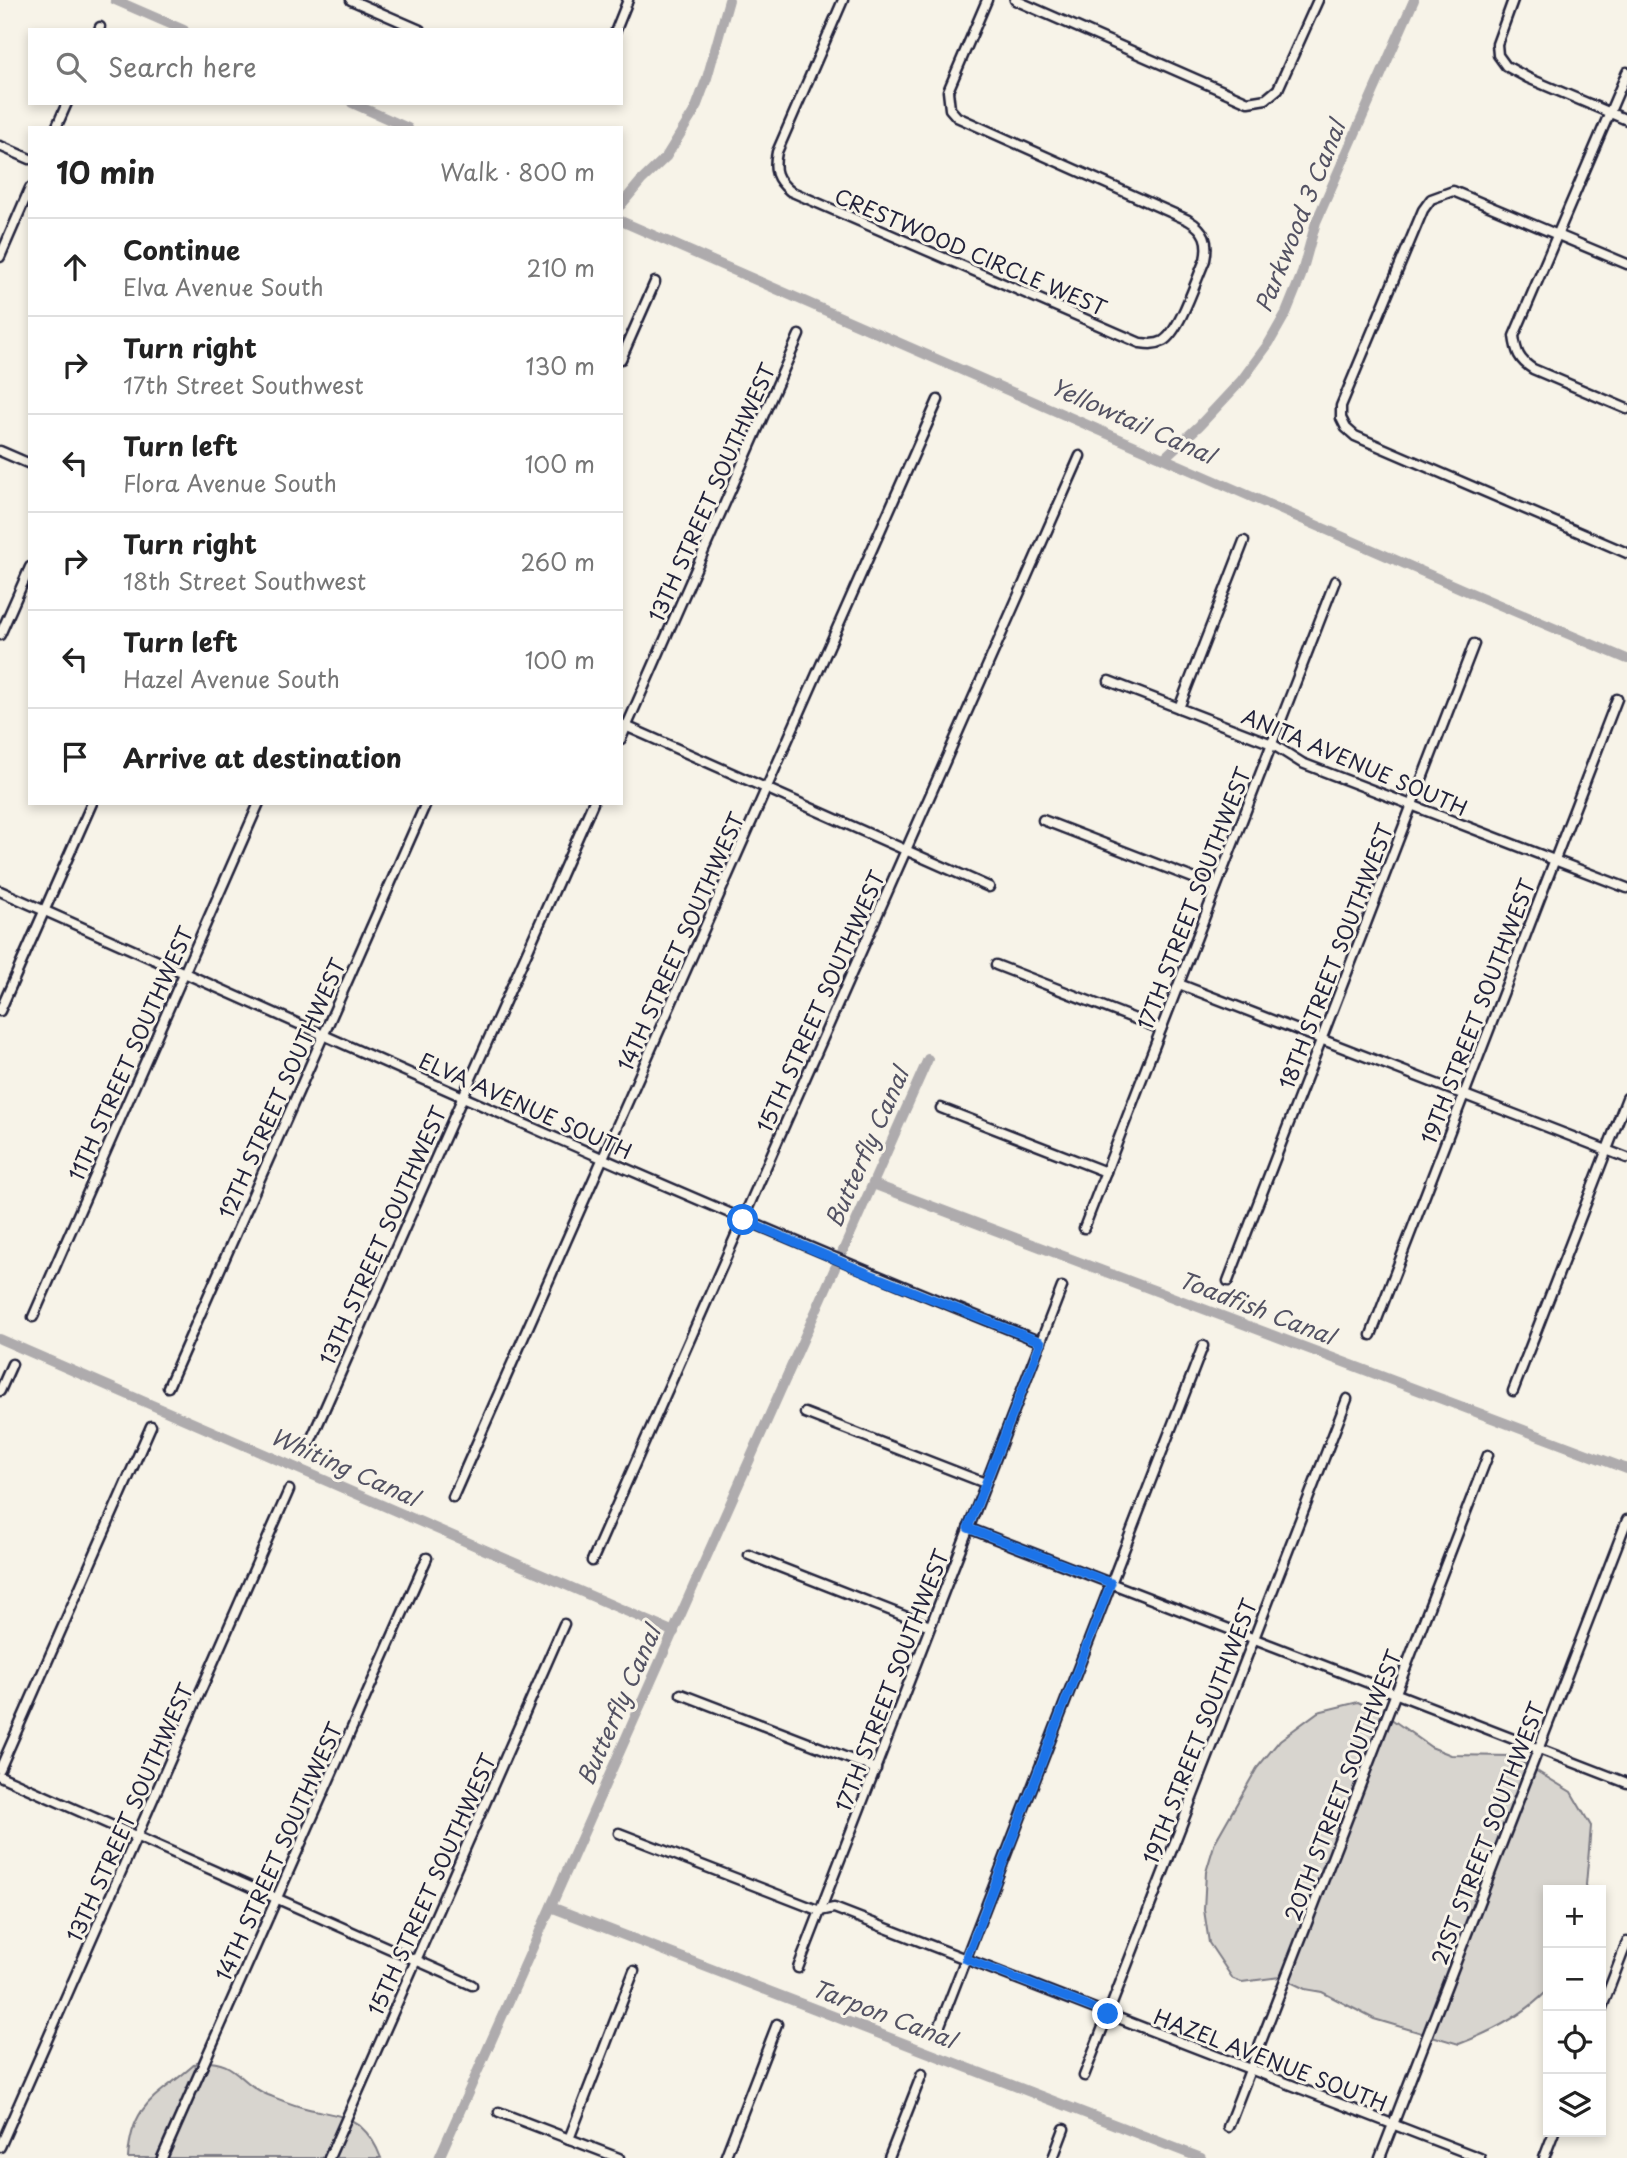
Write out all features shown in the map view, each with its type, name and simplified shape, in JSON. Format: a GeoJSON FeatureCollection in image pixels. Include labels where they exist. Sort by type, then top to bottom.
{"type":"FeatureCollection","features":[{"type":"Feature","properties":{"kind":"street"},"geometry":{"type":"LineString","coordinates":[[351,0],[415,28]]}},
{"type":"Feature","properties":{"kind":"street"},"geometry":{"type":"LineString","coordinates":[[617,28],[628,0]]}},
{"type":"Feature","properties":{"kind":"street","name":"CRESTWOOD CIRCLE WEST"},"geometry":{"type":"LineString","coordinates":[[843,0],[777,152],[774,167],[778,181],[790,191],[1140,343],[1153,344],[1164,340],[1173,331],[1205,260],[1205,236],[1199,227],[957,117],[950,108],[948,91],[987,0]]}},
{"type":"Feature","properties":{"kind":"street"},"geometry":{"type":"LineString","coordinates":[[1015,0],[1248,102],[1266,99],[1278,89],[1318,0]]}},
{"type":"Feature","properties":{"kind":"street"},"geometry":{"type":"LineString","coordinates":[[1513,0],[1498,39],[1499,55],[1506,66],[1627,120]]}},
{"type":"Feature","properties":{"kind":"street"},"geometry":{"type":"LineString","coordinates":[[1627,72],[1514,336],[1516,351],[1522,362],[1627,409]]}},
{"type":"Feature","properties":{"kind":"street"},"geometry":{"type":"LineString","coordinates":[[57,126],[66,105]]}},
{"type":"Feature","properties":{"kind":"street"},"geometry":{"type":"LineString","coordinates":[[0,146],[28,158]]}},
{"type":"Feature","properties":{"kind":"street"},"geometry":{"type":"LineString","coordinates":[[1627,264],[1453,191],[1441,194],[1432,199],[1423,210],[1355,370],[1341,406],[1341,418],[1354,436],[1627,553]]}},
{"type":"Feature","properties":{"kind":"street"},"geometry":{"type":"LineString","coordinates":[[0,257],[28,193]]}},
{"type":"Feature","properties":{"kind":"street"},"geometry":{"type":"LineString","coordinates":[[623,354],[655,282]]}},
{"type":"Feature","properties":{"kind":"street","name":"13TH STREET SOUTHWEST"},"geometry":{"type":"LineString","coordinates":[[624,725],[799,335]]}},
{"type":"Feature","properties":{"kind":"street","name":"14TH STREET SOUTHWEST"},"geometry":{"type":"LineString","coordinates":[[453,1497],[938,400]]}},
{"type":"Feature","properties":{"kind":"street"},"geometry":{"type":"LineString","coordinates":[[0,451],[28,463]]}},
{"type":"Feature","properties":{"kind":"street","name":"15TH STREET SOUTHWEST"},"geometry":{"type":"LineString","coordinates":[[592,1561],[1080,456]]}},
{"type":"Feature","properties":{"kind":"street"},"geometry":{"type":"LineString","coordinates":[[1179,708],[1244,541]]}},
{"type":"Feature","properties":{"kind":"street"},"geometry":{"type":"LineString","coordinates":[[0,635],[28,572]]}},
{"type":"Feature","properties":{"kind":"street","name":"17TH STREET SOUTHWEST"},"geometry":{"type":"LineString","coordinates":[[1084,1228],[1335,581]]}},
{"type":"Feature","properties":{"kind":"street","name":"18TH STREET SOUTHWEST"},"geometry":{"type":"LineString","coordinates":[[1228,1281],[1475,644]]}},
{"type":"Feature","properties":{"kind":"street","name":"ANITA AVENUE SOUTH"},"geometry":{"type":"LineString","coordinates":[[1110,681],[1272,744],[1302,762],[1627,888]]}},
{"type":"Feature","properties":{"kind":"street","name":"19TH STREET SOUTHWEST"},"geometry":{"type":"LineString","coordinates":[[1371,1335],[1617,699]]}},
{"type":"Feature","properties":{"kind":"street"},"geometry":{"type":"LineString","coordinates":[[624,725],[989,887]]}},
{"type":"Feature","properties":{"kind":"street"},"geometry":{"type":"LineString","coordinates":[[0,1011],[91,805]]}},
{"type":"Feature","properties":{"kind":"street","name":"11TH STREET SOUTHWEST"},"geometry":{"type":"LineString","coordinates":[[33,1317],[258,805]]}},
{"type":"Feature","properties":{"kind":"street","name":"12TH STREET SOUTHWEST"},"geometry":{"type":"LineString","coordinates":[[168,1387],[425,805]]}},
{"type":"Feature","properties":{"kind":"street","name":"13TH STREET SOUTHWEST"},"geometry":{"type":"LineString","coordinates":[[306,1451],[592,805]]}},
{"type":"Feature","properties":{"kind":"street"},"geometry":{"type":"LineString","coordinates":[[1043,820],[1216,887]]}},
{"type":"Feature","properties":{"kind":"street","name":"ELVA AVENUE SOUTH"},"geometry":{"type":"LineString","coordinates":[[0,891],[743,1220],[1041,1342]]}},
{"type":"Feature","properties":{"kind":"street"},"geometry":{"type":"LineString","coordinates":[[996,965],[1161,1029]]}},
{"type":"Feature","properties":{"kind":"street"},"geometry":{"type":"LineString","coordinates":[[1179,984],[1627,1158]]}},
{"type":"Feature","properties":{"kind":"street"},"geometry":{"type":"LineString","coordinates":[[1513,1391],[1627,1098]]}},
{"type":"Feature","properties":{"kind":"street"},"geometry":{"type":"LineString","coordinates":[[941,1108],[1106,1172]]}},
{"type":"Feature","properties":{"kind":"street","name":"17TH STREET SOUTHWEST"},"geometry":{"type":"LineString","coordinates":[[798,1968],[1062,1287]]}},
{"type":"Feature","properties":{"kind":"street"},"geometry":{"type":"LineString","coordinates":[[940,2025],[1203,1346]]}},
{"type":"Feature","properties":{"kind":"street"},"geometry":{"type":"LineString","coordinates":[[0,1391],[12,1364]]}},
{"type":"Feature","properties":{"kind":"street","name":"19TH STREET SOUTHWEST"},"geometry":{"type":"LineString","coordinates":[[1084,2076],[1347,1399]]}},
{"type":"Feature","properties":{"kind":"street"},"geometry":{"type":"LineString","coordinates":[[805,1413],[985,1483]]}},
{"type":"Feature","properties":{"kind":"street"},"geometry":{"type":"LineString","coordinates":[[0,1769],[151,1426]]}},
{"type":"Feature","properties":{"kind":"street","name":"20TH STREET SOUTHWEST"},"geometry":{"type":"LineString","coordinates":[[1228,2127],[1488,1455]]}},
{"type":"Feature","properties":{"kind":"street","name":"13TH STREET SOUTHWEST"},"geometry":{"type":"LineString","coordinates":[[0,2147],[289,1490]]}},
{"type":"Feature","properties":{"kind":"street","name":"21ST STREET SOUTHWEST"},"geometry":{"type":"LineString","coordinates":[[1380,2158],[1627,1520]]}},
{"type":"Feature","properties":{"kind":"street"},"geometry":{"type":"LineString","coordinates":[[968,1528],[1627,1783]]}},
{"type":"Feature","properties":{"kind":"street"},"geometry":{"type":"LineString","coordinates":[[748,1555],[930,1626]]}},
{"type":"Feature","properties":{"kind":"street","name":"14TH STREET SOUTHWEST"},"geometry":{"type":"LineString","coordinates":[[162,2158],[427,1558]]}},
{"type":"Feature","properties":{"kind":"street","name":"15TH STREET SOUTHWEST"},"geometry":{"type":"LineString","coordinates":[[329,2158],[564,1624]]}},
{"type":"Feature","properties":{"kind":"street"},"geometry":{"type":"LineString","coordinates":[[681,1694],[876,1769]]}},
{"type":"Feature","properties":{"kind":"street"},"geometry":{"type":"LineString","coordinates":[[0,1776],[472,1985]]}},
{"type":"Feature","properties":{"kind":"street","name":"HAZEL AVENUE SOUTH"},"geometry":{"type":"LineString","coordinates":[[619,1833],[820,1912],[834,1908],[1480,2158]]}},
{"type":"Feature","properties":{"kind":"street"},"geometry":{"type":"LineString","coordinates":[[1606,1997],[1627,1942]]}},
{"type":"Feature","properties":{"kind":"street"},"geometry":{"type":"LineString","coordinates":[[569,2139],[634,1971]]}},
{"type":"Feature","properties":{"kind":"street"},"geometry":{"type":"LineString","coordinates":[[725,2158],[777,2024]]}},
{"type":"Feature","properties":{"kind":"street"},"geometry":{"type":"LineString","coordinates":[[889,2158],[922,2074]]}},
{"type":"Feature","properties":{"kind":"street"},"geometry":{"type":"LineString","coordinates":[[499,2112],[619,2158]]}},
{"type":"Feature","properties":{"kind":"street"},"geometry":{"type":"LineString","coordinates":[[1053,2158],[1064,2129]]}},
{"type":"Feature","properties":{"kind":"street"},"geometry":{"type":"LineString","coordinates":[[1544,2158],[1552,2137]]}},
{"type":"Feature","properties":{"kind":"shaded area"},"geometry":{"type":"Polygon","coordinates":[[[1358,1702],[1390,1718],[1431,1747],[1451,1755],[1512,1756],[1571,1792],[1591,1826],[1586,1885],[1543,1885],[1543,1994],[1506,2022],[1459,2044],[1374,2019],[1322,1992],[1305,1989],[1280,1977],[1242,1982],[1233,1979],[1209,1943],[1204,1910],[1206,1872],[1215,1842],[1257,1768],[1280,1740],[1318,1712],[1358,1702]]]}},
{"type":"Feature","properties":{"kind":"shaded area"},"geometry":{"type":"Polygon","coordinates":[[[197,2062],[221,2064],[268,2095],[355,2122],[370,2137],[381,2158],[128,2158],[135,2123],[142,2111],[160,2092],[197,2062]]]}},
{"type":"Feature","properties":{"kind":"waterway","name":"Yellowtail Canal"},"geometry":{"type":"LineString","coordinates":[[115,0],[179,28]]}},
{"type":"Feature","properties":{"kind":"waterway"},"geometry":{"type":"LineString","coordinates":[[623,203],[666,157],[695,110],[729,0]]}},
{"type":"Feature","properties":{"kind":"waterway","name":"Parkwood 3 Canal"},"geometry":{"type":"LineString","coordinates":[[1164,458],[1199,426],[1241,381],[1269,343],[1286,313],[1301,276],[1316,222],[1414,0]]}},
{"type":"Feature","properties":{"kind":"waterway","name":"Yellowtail Canal"},"geometry":{"type":"LineString","coordinates":[[356,105],[404,126]]}},
{"type":"Feature","properties":{"kind":"waterway","name":"Yellowtail Canal"},"geometry":{"type":"LineString","coordinates":[[623,222],[1627,659]]}},
{"type":"Feature","properties":{"kind":"waterway","name":"Butterfly Canal"},"geometry":{"type":"LineString","coordinates":[[842,1253],[928,1059]]}},
{"type":"Feature","properties":{"kind":"waterway","name":"Toadfish Canal"},"geometry":{"type":"LineString","coordinates":[[873,1184],[1627,1469]]}},
{"type":"Feature","properties":{"kind":"waterway","name":"Butterfly Canal"},"geometry":{"type":"LineString","coordinates":[[439,2158],[835,1268]]}},
{"type":"Feature","properties":{"kind":"waterway","name":"Whiting Canal"},"geometry":{"type":"LineString","coordinates":[[0,1339],[674,1632]]}},
{"type":"Feature","properties":{"kind":"waterway","name":"Tarpon Canal"},"geometry":{"type":"LineString","coordinates":[[551,1907],[1201,2158]]}},
{"type":"Feature","properties":{"kind":"route"},"geometry":{"type":"LineString","coordinates":[[743,1220],[1041,1342],[968,1528],[1111,1583],[966,1959],[1108,2014]]}}]}
